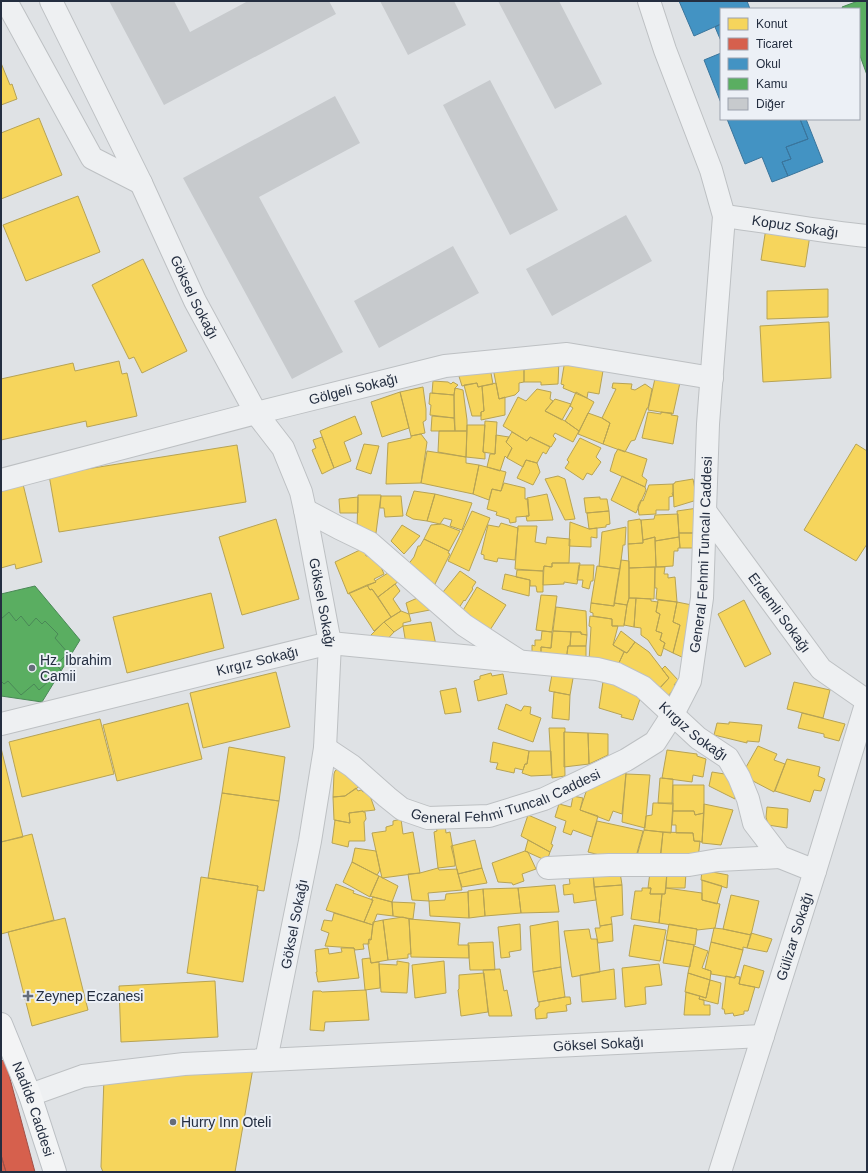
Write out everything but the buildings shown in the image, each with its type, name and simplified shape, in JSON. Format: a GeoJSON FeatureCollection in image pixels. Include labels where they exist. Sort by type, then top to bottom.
{"type":"FeatureCollection","features":[{"type":"Feature","properties":{"kind":"main road","name":"Nadide Caddesi"},"geometry":{"type":"LineString","coordinates":[[1,1024],[30,1095],[55,1172]]}},
{"type":"Feature","properties":{"kind":"street","name":"Göksel Sokağı"},"geometry":{"type":"LineString","coordinates":[[52,1],[141,183],[195,301],[256,413],[282,448],[302,492],[330,643],[325,748],[310,841],[266,1060]]}},
{"type":"Feature","properties":{"kind":"street","name":"General Fehmi Tuncalı Caddesi"},"geometry":{"type":"LineString","coordinates":[[325,748],[352,766],[402,809],[428,818],[489,816],[544,799],[626,760],[655,742],[673,714],[690,681],[702,598],[708,424],[724,216],[711,170],[665,50],[649,1]]}},
{"type":"Feature","properties":{"kind":"street"},"geometry":{"type":"LineString","coordinates":[[7,12],[92,158],[141,183]]}},
{"type":"Feature","properties":{"kind":"street","name":"Kopuz Sokağı"},"geometry":{"type":"LineString","coordinates":[[724,216],[867,236]]}},
{"type":"Feature","properties":{"kind":"street","name":"Gölgeli Sokağı"},"geometry":{"type":"LineString","coordinates":[[1,480],[256,413],[446,366],[566,354],[712,378]]}},
{"type":"Feature","properties":{"kind":"street","name":"Kırgız Sokağı"},"geometry":{"type":"LineString","coordinates":[[305,510],[370,543],[464,625],[519,661]]}},
{"type":"Feature","properties":{"kind":"street","name":"Erdemli Sokağı"},"geometry":{"type":"LineString","coordinates":[[705,511],[821,669],[867,701]]}},
{"type":"Feature","properties":{"kind":"street","name":"Kırgız Sokağı"},"geometry":{"type":"LineString","coordinates":[[1,724],[330,643],[597,669],[617,674],[643,687],[698,738],[728,758],[739,777],[748,799],[754,823],[780,857]]}},
{"type":"Feature","properties":{"kind":"street","name":"Gülizar Sokağı"},"geometry":{"type":"LineString","coordinates":[[720,1172],[867,701]]}},
{"type":"Feature","properties":{"kind":"street"},"geometry":{"type":"LineString","coordinates":[[548,868],[609,865],[689,865],[718,860],[780,857],[815,871]]}},
{"type":"Feature","properties":{"kind":"street","name":"Göksel Sokağı"},"geometry":{"type":"LineString","coordinates":[[30,1095],[83,1076],[184,1064],[763,1036]]}},
{"type":"Feature","properties":{"kind":"place","name":"Hz. İbrahim Camii"},"geometry":{"type":"Point","coordinates":[32,668]}},
{"type":"Feature","properties":{"kind":"place","name":"Zeynep Eczanesi"},"geometry":{"type":"Point","coordinates":[28,996]}},
{"type":"Feature","properties":{"kind":"place","name":"Hurry Inn Oteli"},"geometry":{"type":"Point","coordinates":[173,1122]}}]}
